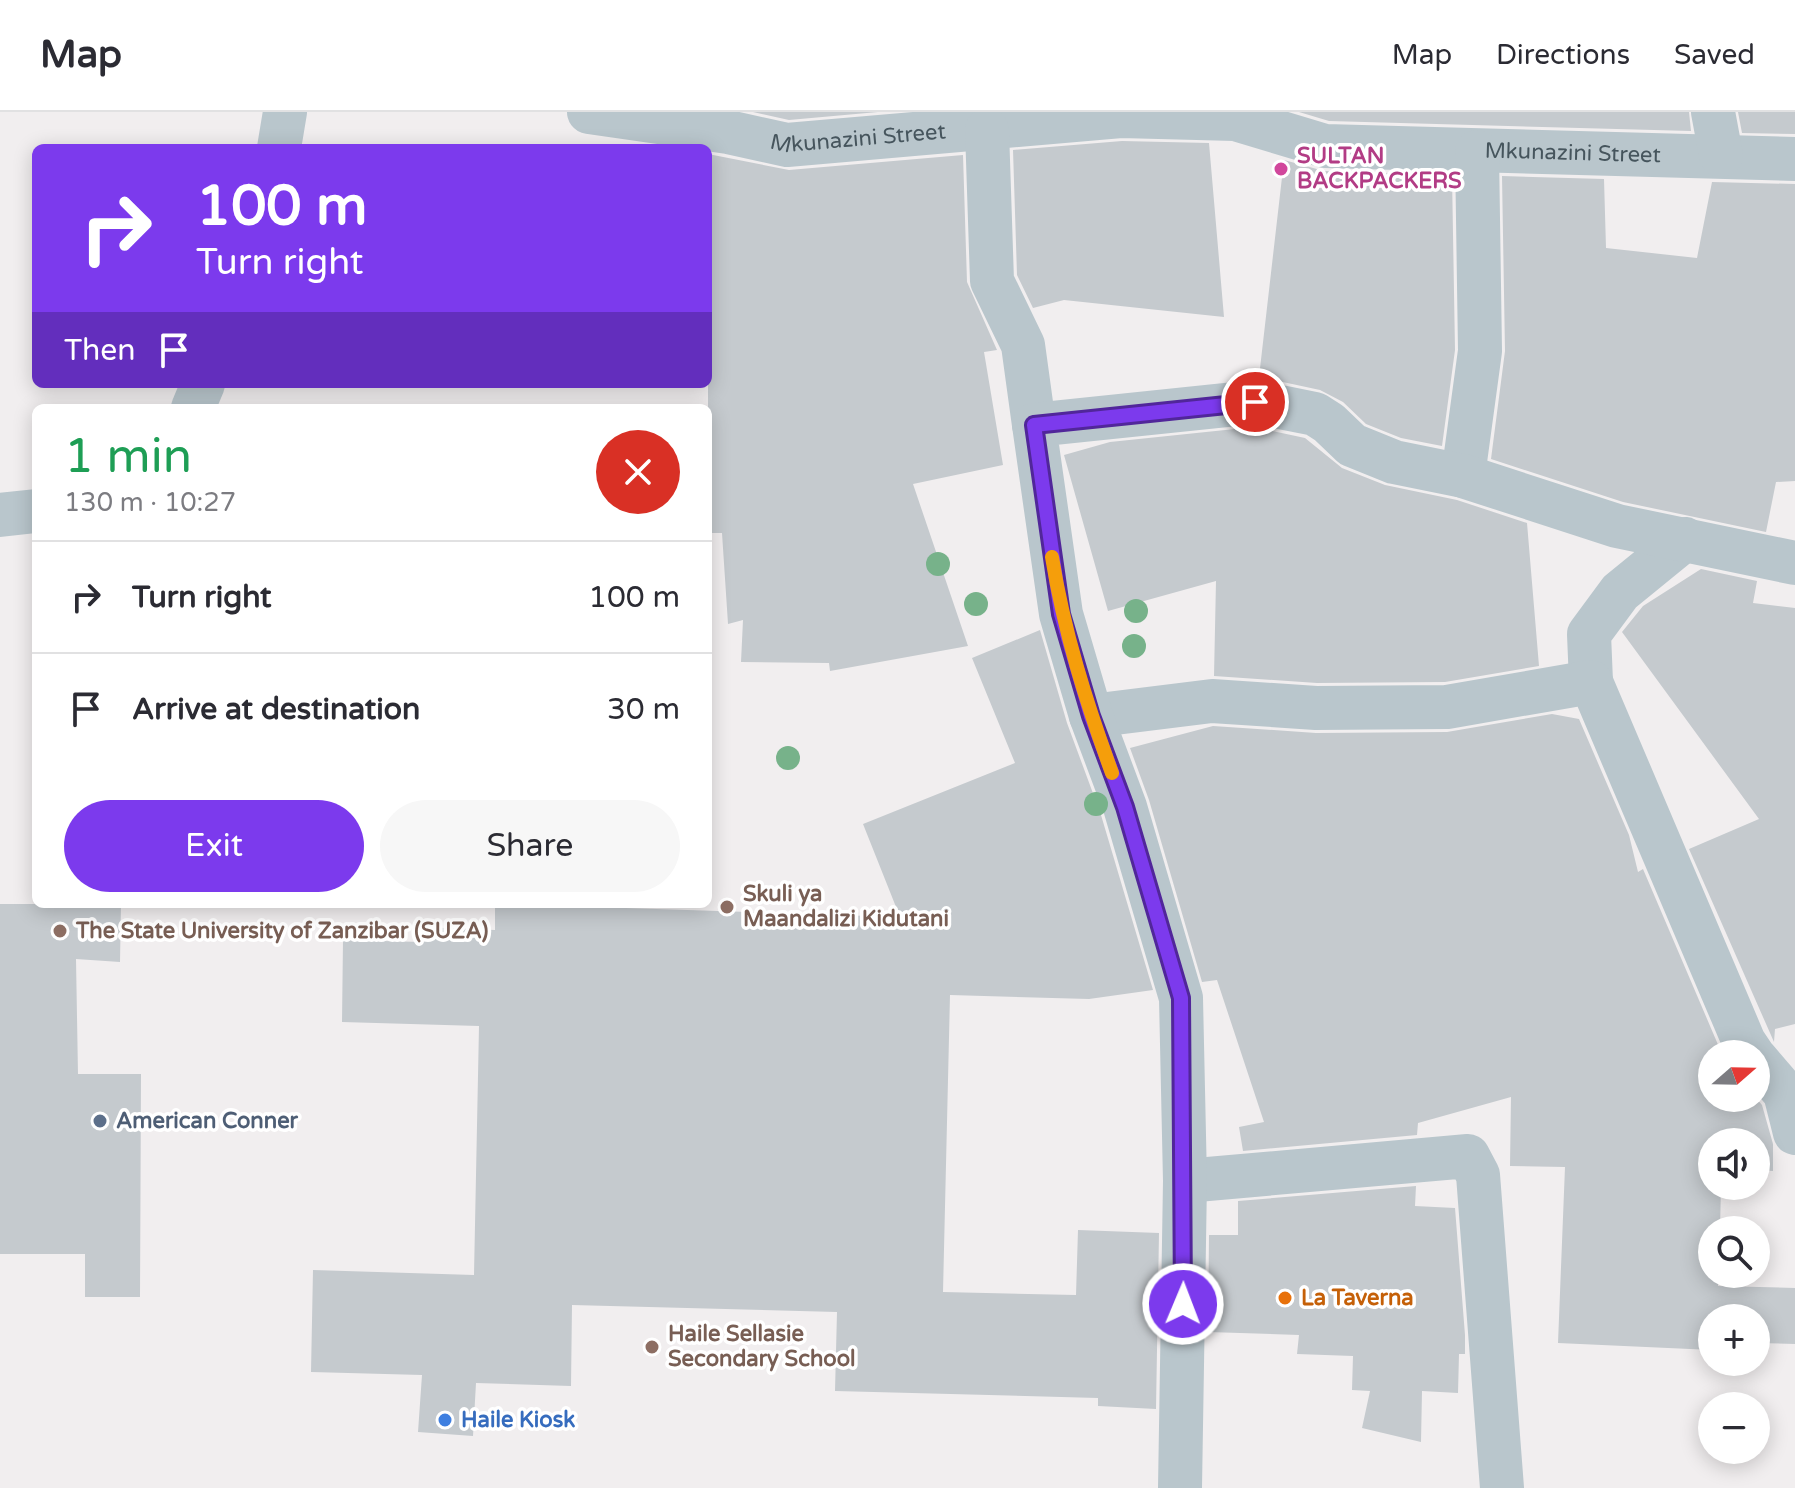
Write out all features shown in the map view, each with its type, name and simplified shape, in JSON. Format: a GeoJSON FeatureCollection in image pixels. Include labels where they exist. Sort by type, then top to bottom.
{"type":"FeatureCollection","features":[{"type":"Feature","properties":{"kind":"street"},"geometry":{"type":"LineString","coordinates":[[280,144],[285,112]]}},
{"type":"Feature","properties":{"kind":"street","name":"Mkunazini Street"},"geometry":{"type":"LineString","coordinates":[[589,112],[728,132],[787,145],[978,124],[1182,116],[1235,119],[1325,146],[1492,138],[1795,159]]}},
{"type":"Feature","properties":{"kind":"street"},"geometry":{"type":"LineString","coordinates":[[1713,112],[1721,155]]}},
{"type":"Feature","properties":{"kind":"street"},"geometry":{"type":"LineString","coordinates":[[978,124],[992,281],[1023,345],[1061,614],[1091,716],[1125,807],[1181,998],[1185,1181],[1180,1488]]}},
{"type":"Feature","properties":{"kind":"street"},"geometry":{"type":"LineString","coordinates":[[1463,476],[1480,351],[1492,138]]}},
{"type":"Feature","properties":{"kind":"street"},"geometry":{"type":"LineString","coordinates":[[1034,425],[1255,402],[1315,414],[1352,445],[1378,458],[1463,476],[1617,526],[1795,563]]}},
{"type":"Feature","properties":{"kind":"street"},"geometry":{"type":"LineString","coordinates":[[0,515],[32,511]]}},
{"type":"Feature","properties":{"kind":"street"},"geometry":{"type":"LineString","coordinates":[[1685,539],[1620,592],[1589,634],[1591,682],[1743,1040]]}},
{"type":"Feature","properties":{"kind":"street"},"geometry":{"type":"LineString","coordinates":[[1091,716],[1212,701],[1316,708],[1447,707],[1591,682]]}},
{"type":"Feature","properties":{"kind":"street"},"geometry":{"type":"LineString","coordinates":[[1770,1075],[1785,1093],[1795,1133]]}},
{"type":"Feature","properties":{"kind":"street"},"geometry":{"type":"LineString","coordinates":[[1185,1181],[1468,1156],[1478,1175],[1502,1488]]}},
{"type":"Feature","properties":{"kind":"building"},"geometry":{"type":"Polygon","coordinates":[[[753,112],[878,112],[789,120],[753,112]]]}},
{"type":"Feature","properties":{"kind":"building"},"geometry":{"type":"Polygon","coordinates":[[[1299,112],[1689,112],[1691,131],[1329,121],[1299,112]]]}},
{"type":"Feature","properties":{"kind":"building"},"geometry":{"type":"Polygon","coordinates":[[[1738,112],[1795,112],[1795,134],[1742,133],[1738,112]]]}},
{"type":"Feature","properties":{"kind":"building"},"geometry":{"type":"Polygon","coordinates":[[[1122,141],[1209,143],[1224,317],[1064,300],[1033,308],[1017,275],[1013,150],[1122,141]]]}},
{"type":"Feature","properties":{"kind":"building"},"geometry":{"type":"Polygon","coordinates":[[[712,155],[789,170],[963,155],[967,282],[997,350],[984,352],[1003,465],[913,484],[968,646],[830,671],[829,663],[741,662],[743,620],[728,624],[722,533],[712,533],[712,404],[708,404],[708,388],[712,388],[712,155]]]}},
{"type":"Feature","properties":{"kind":"building"},"geometry":{"type":"Polygon","coordinates":[[[1284,160],[1324,171],[1452,175],[1455,350],[1442,446],[1401,438],[1366,424],[1343,402],[1320,390],[1259,377],[1284,160]]]}},
{"type":"Feature","properties":{"kind":"building"},"geometry":{"type":"Polygon","coordinates":[[[1502,176],[1604,179],[1606,248],[1697,258],[1712,182],[1795,184],[1795,481],[1776,482],[1766,532],[1623,502],[1491,459],[1505,351],[1502,176]]]}},
{"type":"Feature","properties":{"kind":"building"},"geometry":{"type":"Polygon","coordinates":[[[1254,427],[1305,438],[1342,468],[1385,485],[1457,500],[1527,523],[1539,666],[1445,682],[1317,683],[1214,676],[1216,581],[1108,611],[1064,455],[1110,442],[1254,427]]]}},
{"type":"Feature","properties":{"kind":"building"},"geometry":{"type":"Polygon","coordinates":[[[1701,569],[1757,581],[1753,603],[1795,608],[1795,1024],[1775,1029],[1774,1042],[1689,849],[1759,819],[1622,632],[1643,606],[1701,569]]]}},
{"type":"Feature","properties":{"kind":"building"},"geometry":{"type":"Polygon","coordinates":[[[1040,630],[1067,723],[1101,815],[1153,990],[1089,999],[950,995],[943,1292],[1076,1295],[1078,1230],[1159,1233],[1156,1409],[1098,1406],[1098,1398],[835,1391],[837,1312],[572,1305],[571,1386],[476,1383],[473,1436],[418,1432],[422,1375],[311,1372],[313,1270],[474,1275],[479,1026],[342,1022],[343,940],[422,942],[422,927],[495,930],[495,908],[626,908],[900,917],[863,824],[1015,763],[972,658],[1040,630]]]}},
{"type":"Feature","properties":{"kind":"building"},"geometry":{"type":"Polygon","coordinates":[[[1552,714],[1579,719],[1629,835],[1638,872],[1643,869],[1716,1040],[1698,1040],[1698,1112],[1764,1112],[1768,1128],[1698,1128],[1698,1200],[1721,1200],[1720,1216],[1698,1216],[1698,1288],[1795,1288],[1795,1344],[1770,1343],[1770,1304],[1698,1304],[1698,1349],[1558,1343],[1565,1167],[1510,1166],[1511,1097],[1418,1123],[1417,1135],[1243,1151],[1239,1127],[1264,1122],[1217,980],[1202,982],[1149,800],[1130,748],[1213,726],[1316,733],[1447,732],[1552,714]]]}},
{"type":"Feature","properties":{"kind":"building"},"geometry":{"type":"Polygon","coordinates":[[[0,904],[32,904],[32,908],[121,908],[120,962],[76,959],[78,1074],[141,1074],[140,1297],[85,1297],[85,1254],[0,1254],[0,904]]]}},
{"type":"Feature","properties":{"kind":"building"},"geometry":{"type":"Polygon","coordinates":[[[1770,1133],[1773,1144],[1773,1171],[1770,1171],[1770,1133]]]}},
{"type":"Feature","properties":{"kind":"building"},"geometry":{"type":"Polygon","coordinates":[[[1416,1186],[1415,1206],[1455,1208],[1465,1335],[1465,1354],[1459,1354],[1458,1393],[1422,1391],[1421,1442],[1362,1428],[1370,1391],[1352,1390],[1353,1356],[1297,1354],[1299,1335],[1208,1332],[1209,1235],[1238,1235],[1238,1201],[1416,1186]]]}},
{"type":"Feature","properties":{"kind":"slow traffic"},"geometry":{"type":"LineString","coordinates":[[1052,557],[1061,614],[1091,716],[1112,773]]}},
{"type":"Feature","properties":{"kind":"place","name":"SULTAN BACKPACKERS"},"geometry":{"type":"Point","coordinates":[1281,169]}},
{"type":"Feature","properties":{"kind":"place","name":"Skuli ya Maandalizi Kidutani"},"geometry":{"type":"Point","coordinates":[727,907]}},
{"type":"Feature","properties":{"kind":"place","name":"The State University of Zanzibar (SUZA)"},"geometry":{"type":"Point","coordinates":[60,931]}},
{"type":"Feature","properties":{"kind":"place","name":"American Conner"},"geometry":{"type":"Point","coordinates":[100,1121]}},
{"type":"Feature","properties":{"kind":"place","name":"La Taverna"},"geometry":{"type":"Point","coordinates":[1285,1298]}},
{"type":"Feature","properties":{"kind":"place","name":"Haile Sellasie Secondary School"},"geometry":{"type":"Point","coordinates":[652,1347]}},
{"type":"Feature","properties":{"kind":"place","name":"Haile Kiosk"},"geometry":{"type":"Point","coordinates":[445,1420]}},
{"type":"Feature","properties":{"kind":"route"},"geometry":{"type":"LineString","coordinates":[[1183,1304],[1185,1181],[1181,998],[1125,807],[1091,716],[1061,614],[1034,425],[1255,402]]}}]}
